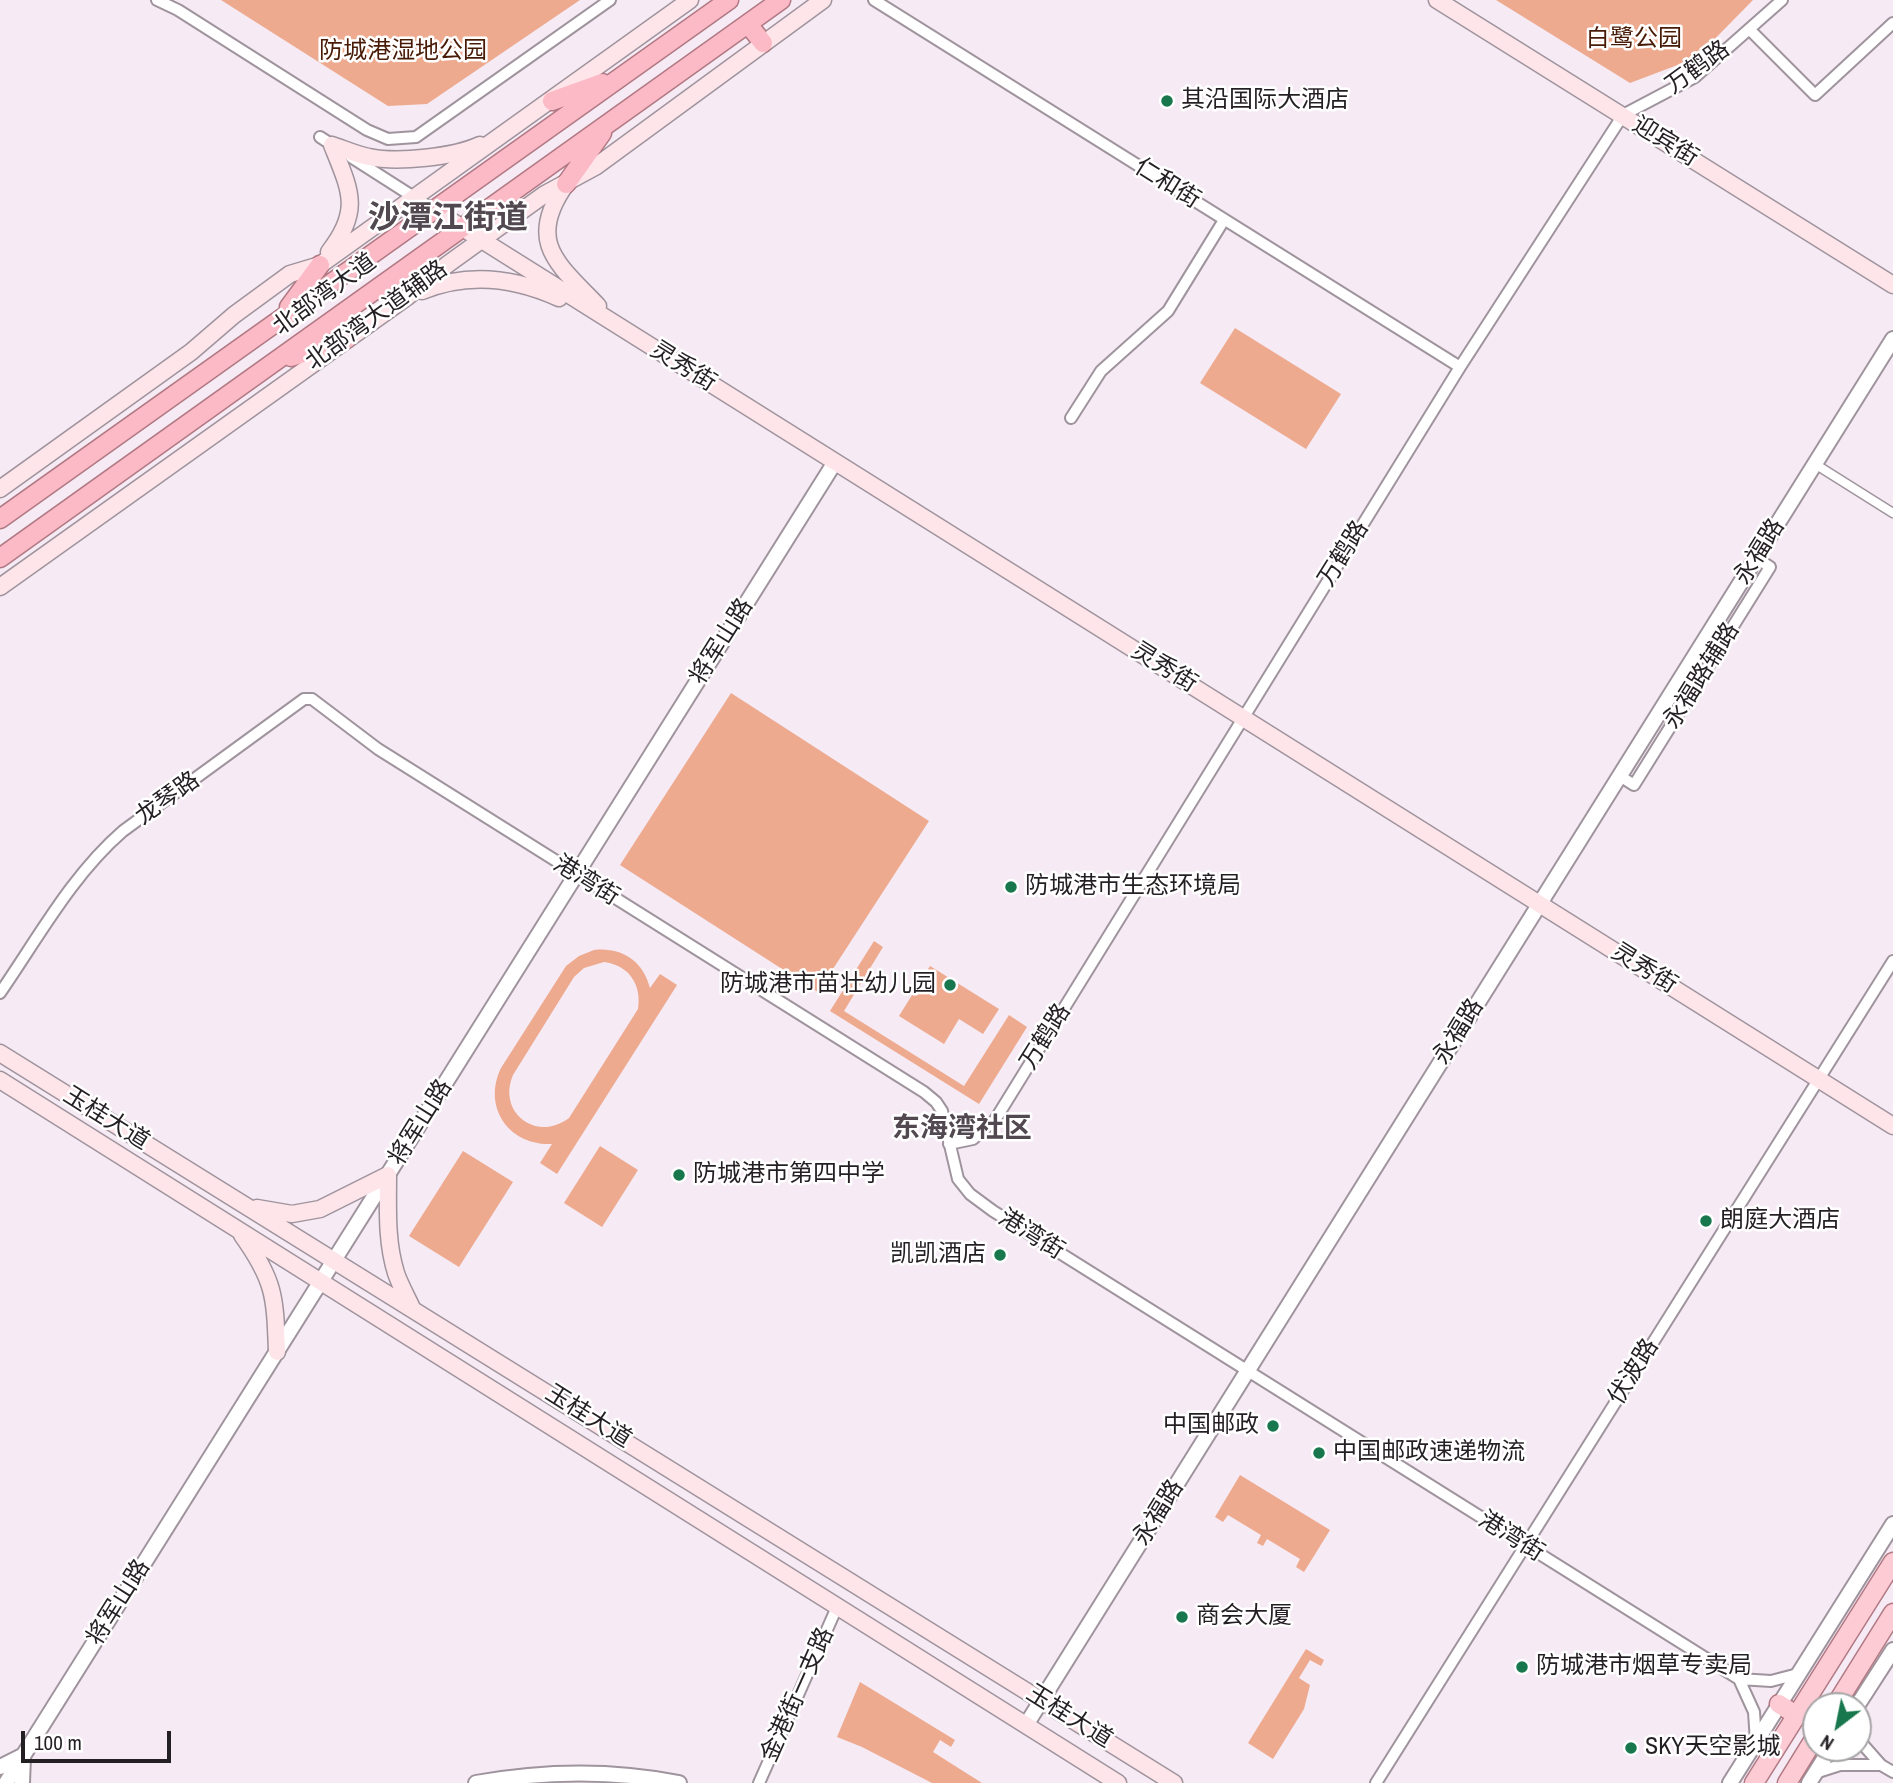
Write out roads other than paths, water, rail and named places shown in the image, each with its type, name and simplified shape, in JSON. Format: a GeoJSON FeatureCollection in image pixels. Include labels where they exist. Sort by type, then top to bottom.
{"type":"FeatureCollection","features":[{"type":"Feature","properties":{"kind":"highway","name":"北部湾大道"},"geometry":{"type":"LineString","coordinates":[[0,519],[729,0]]}},
{"type":"Feature","properties":{"kind":"highway","name":"北部湾大道"},"geometry":{"type":"LineString","coordinates":[[0,558],[781,0]]}},
{"type":"Feature","properties":{"kind":"highway"},"geometry":{"type":"LineString","coordinates":[[748,24],[763,43]]}},
{"type":"Feature","properties":{"kind":"highway"},"geometry":{"type":"LineString","coordinates":[[551,101],[622,76]]}},
{"type":"Feature","properties":{"kind":"highway"},"geometry":{"type":"LineString","coordinates":[[566,184],[610,122]]}},
{"type":"Feature","properties":{"kind":"highway"},"geometry":{"type":"LineString","coordinates":[[280,319],[320,265]]}},
{"type":"Feature","properties":{"kind":"highway"},"geometry":{"type":"LineString","coordinates":[[274,362],[346,339]]}},
{"type":"Feature","properties":{"kind":"main road"},"geometry":{"type":"LineString","coordinates":[[0,489],[191,352],[234,314],[290,274],[320,265],[690,0]]}},
{"type":"Feature","properties":{"kind":"main road","name":"北部湾大道辅路"},"geometry":{"type":"LineString","coordinates":[[0,587],[407,297],[545,194],[595,167],[656,124],[706,84],[823,0]]}},
{"type":"Feature","properties":{"kind":"main road","name":"迎宾街"},"geometry":{"type":"LineString","coordinates":[[1437,0],[1893,285]]}},
{"type":"Feature","properties":{"kind":"main road"},"geometry":{"type":"LineString","coordinates":[[326,141],[370,158],[431,157],[474,148],[505,134]]}},
{"type":"Feature","properties":{"kind":"main road"},"geometry":{"type":"LineString","coordinates":[[320,265],[347,226],[350,209],[349,187],[326,141]]}},
{"type":"Feature","properties":{"kind":"main road"},"geometry":{"type":"LineString","coordinates":[[566,184],[549,216],[547,232],[550,251],[562,268],[616,324]]}},
{"type":"Feature","properties":{"kind":"main road","name":"灵秀街"},"geometry":{"type":"LineString","coordinates":[[434,210],[1893,1126]]}},
{"type":"Feature","properties":{"kind":"main road"},"geometry":{"type":"LineString","coordinates":[[407,297],[437,285],[468,278],[506,281],[542,290],[616,324]]}},
{"type":"Feature","properties":{"kind":"main road","name":"玉桂大道"},"geometry":{"type":"LineString","coordinates":[[0,1053],[1174,1783]]}},
{"type":"Feature","properties":{"kind":"main road","name":"玉桂大道"},"geometry":{"type":"LineString","coordinates":[[0,1080],[1118,1783]]}},
{"type":"Feature","properties":{"kind":"main road"},"geometry":{"type":"LineString","coordinates":[[248,1206],[292,1214],[320,1209],[388,1175],[387,1229],[390,1251],[397,1276],[412,1308]]}},
{"type":"Feature","properties":{"kind":"main road"},"geometry":{"type":"LineString","coordinates":[[236,1228],[259,1260],[272,1287],[276,1352]]}},
{"type":"Feature","properties":{"kind":"main road"},"geometry":{"type":"LineString","coordinates":[[1754,1783],[1893,1562]]}},
{"type":"Feature","properties":{"kind":"main road"},"geometry":{"type":"LineString","coordinates":[[1844,1692],[1893,1613]]}},
{"type":"Feature","properties":{"kind":"main road"},"geometry":{"type":"LineString","coordinates":[[1779,1704],[1796,1715]]}},
{"type":"Feature","properties":{"kind":"main road"},"geometry":{"type":"LineString","coordinates":[[1787,1783],[1802,1759]]}},
{"type":"Feature","properties":{"kind":"street"},"geometry":{"type":"LineString","coordinates":[[158,0],[368,130],[388,139],[416,137],[610,0]]}},
{"type":"Feature","properties":{"kind":"street","name":"仁和街"},"geometry":{"type":"LineString","coordinates":[[874,0],[1460,367]]}},
{"type":"Feature","properties":{"kind":"street","name":"万鹤路"},"geometry":{"type":"LineString","coordinates":[[949,1144],[973,1139],[995,1120],[1460,367],[1623,115],[1695,77],[1782,0]]}},
{"type":"Feature","properties":{"kind":"street"},"geometry":{"type":"LineString","coordinates":[[1749,29],[1815,95],[1893,23]]}},
{"type":"Feature","properties":{"kind":"street"},"geometry":{"type":"LineString","coordinates":[[326,141],[434,210]]}},
{"type":"Feature","properties":{"kind":"street"},"geometry":{"type":"LineString","coordinates":[[1072,418],[1101,371],[1168,312],[1224,220]]}},
{"type":"Feature","properties":{"kind":"street","name":"永福路"},"geometry":{"type":"LineString","coordinates":[[1026,1725],[1893,339]]}},
{"type":"Feature","properties":{"kind":"street","name":"将军山路"},"geometry":{"type":"LineString","coordinates":[[6,1783],[835,462]]}},
{"type":"Feature","properties":{"kind":"street"},"geometry":{"type":"LineString","coordinates":[[1815,464],[1893,513]]}},
{"type":"Feature","properties":{"kind":"street","name":"龙琴路"},"geometry":{"type":"LineString","coordinates":[[0,993],[79,878],[105,847],[304,699],[312,699],[377,749]]}},
{"type":"Feature","properties":{"kind":"street","name":"港湾街"},"geometry":{"type":"LineString","coordinates":[[377,749],[924,1092],[942,1111],[958,1178],[962,1186],[977,1200],[1739,1679]]}},
{"type":"Feature","properties":{"kind":"street","name":"伏波路"},"geometry":{"type":"LineString","coordinates":[[1376,1783],[1893,961]]}},
{"type":"Feature","properties":{"kind":"street"},"geometry":{"type":"LineString","coordinates":[[1730,1783],[1893,1524]]}},
{"type":"Feature","properties":{"kind":"street","name":"金港街一支路"},"geometry":{"type":"LineString","coordinates":[[759,1783],[837,1606]]}},
{"type":"Feature","properties":{"kind":"street"},"geometry":{"type":"LineString","coordinates":[[1866,1692],[1893,1650]]}},
{"type":"Feature","properties":{"kind":"street"},"geometry":{"type":"LineString","coordinates":[[1756,1742],[1754,1712],[1739,1679],[1771,1681],[1798,1674]]}},
{"type":"Feature","properties":{"kind":"street"},"geometry":{"type":"LineString","coordinates":[[0,1767],[23,1755],[22,1783]]}},
{"type":"Feature","properties":{"kind":"street"},"geometry":{"type":"LineString","coordinates":[[1872,1755],[1881,1765],[1893,1772]]}},
{"type":"Feature","properties":{"kind":"street"},"geometry":{"type":"LineString","coordinates":[[1812,1778],[1822,1762]]}},
{"type":"Feature","properties":{"kind":"street"},"geometry":{"type":"LineString","coordinates":[[1812,1778],[1840,1765],[1881,1765]]}},
{"type":"Feature","properties":{"kind":"street"},"geometry":{"type":"LineString","coordinates":[[475,1783],[512,1776],[556,1774],[635,1777],[679,1783]]}},
{"type":"Feature","properties":{"kind":"place","name":"其沿国际大酒店"},"geometry":{"type":"Point","coordinates":[1167,101]}},
{"type":"Feature","properties":{"kind":"place","name":"防城港市生态环境局"},"geometry":{"type":"Point","coordinates":[1011,887]}},
{"type":"Feature","properties":{"kind":"place","name":"防城港市苗壮幼儿园"},"geometry":{"type":"Point","coordinates":[950,985]}},
{"type":"Feature","properties":{"kind":"place","name":"防城港市第四中学"},"geometry":{"type":"Point","coordinates":[679,1175]}},
{"type":"Feature","properties":{"kind":"place","name":"朗庭大酒店"},"geometry":{"type":"Point","coordinates":[1706,1221]}},
{"type":"Feature","properties":{"kind":"place","name":"凯凯酒店"},"geometry":{"type":"Point","coordinates":[1000,1255]}},
{"type":"Feature","properties":{"kind":"place","name":"中国邮政"},"geometry":{"type":"Point","coordinates":[1273,1426]}},
{"type":"Feature","properties":{"kind":"place","name":"中国邮政速递物流"},"geometry":{"type":"Point","coordinates":[1319,1453]}},
{"type":"Feature","properties":{"kind":"place","name":"商会大厦"},"geometry":{"type":"Point","coordinates":[1182,1617]}},
{"type":"Feature","properties":{"kind":"place","name":"防城港市烟草专卖局"},"geometry":{"type":"Point","coordinates":[1522,1667]}},
{"type":"Feature","properties":{"kind":"place","name":"SKY天空影城"},"geometry":{"type":"Point","coordinates":[1631,1748]}},
{"type":"Feature","properties":{"kind":"district","name":"沙潭江街道"},"geometry":{"type":"Point","coordinates":[448,219]}},
{"type":"Feature","properties":{"kind":"district","name":"东海湾社区"},"geometry":{"type":"Point","coordinates":[962,1129]}},
{"type":"Feature","properties":{"kind":"park label","name":"白鹭公园"},"geometry":{"type":"Point","coordinates":[1634,40]}},
{"type":"Feature","properties":{"kind":"park label","name":"防城港湿地公园"},"geometry":{"type":"Point","coordinates":[403,52]}}]}
